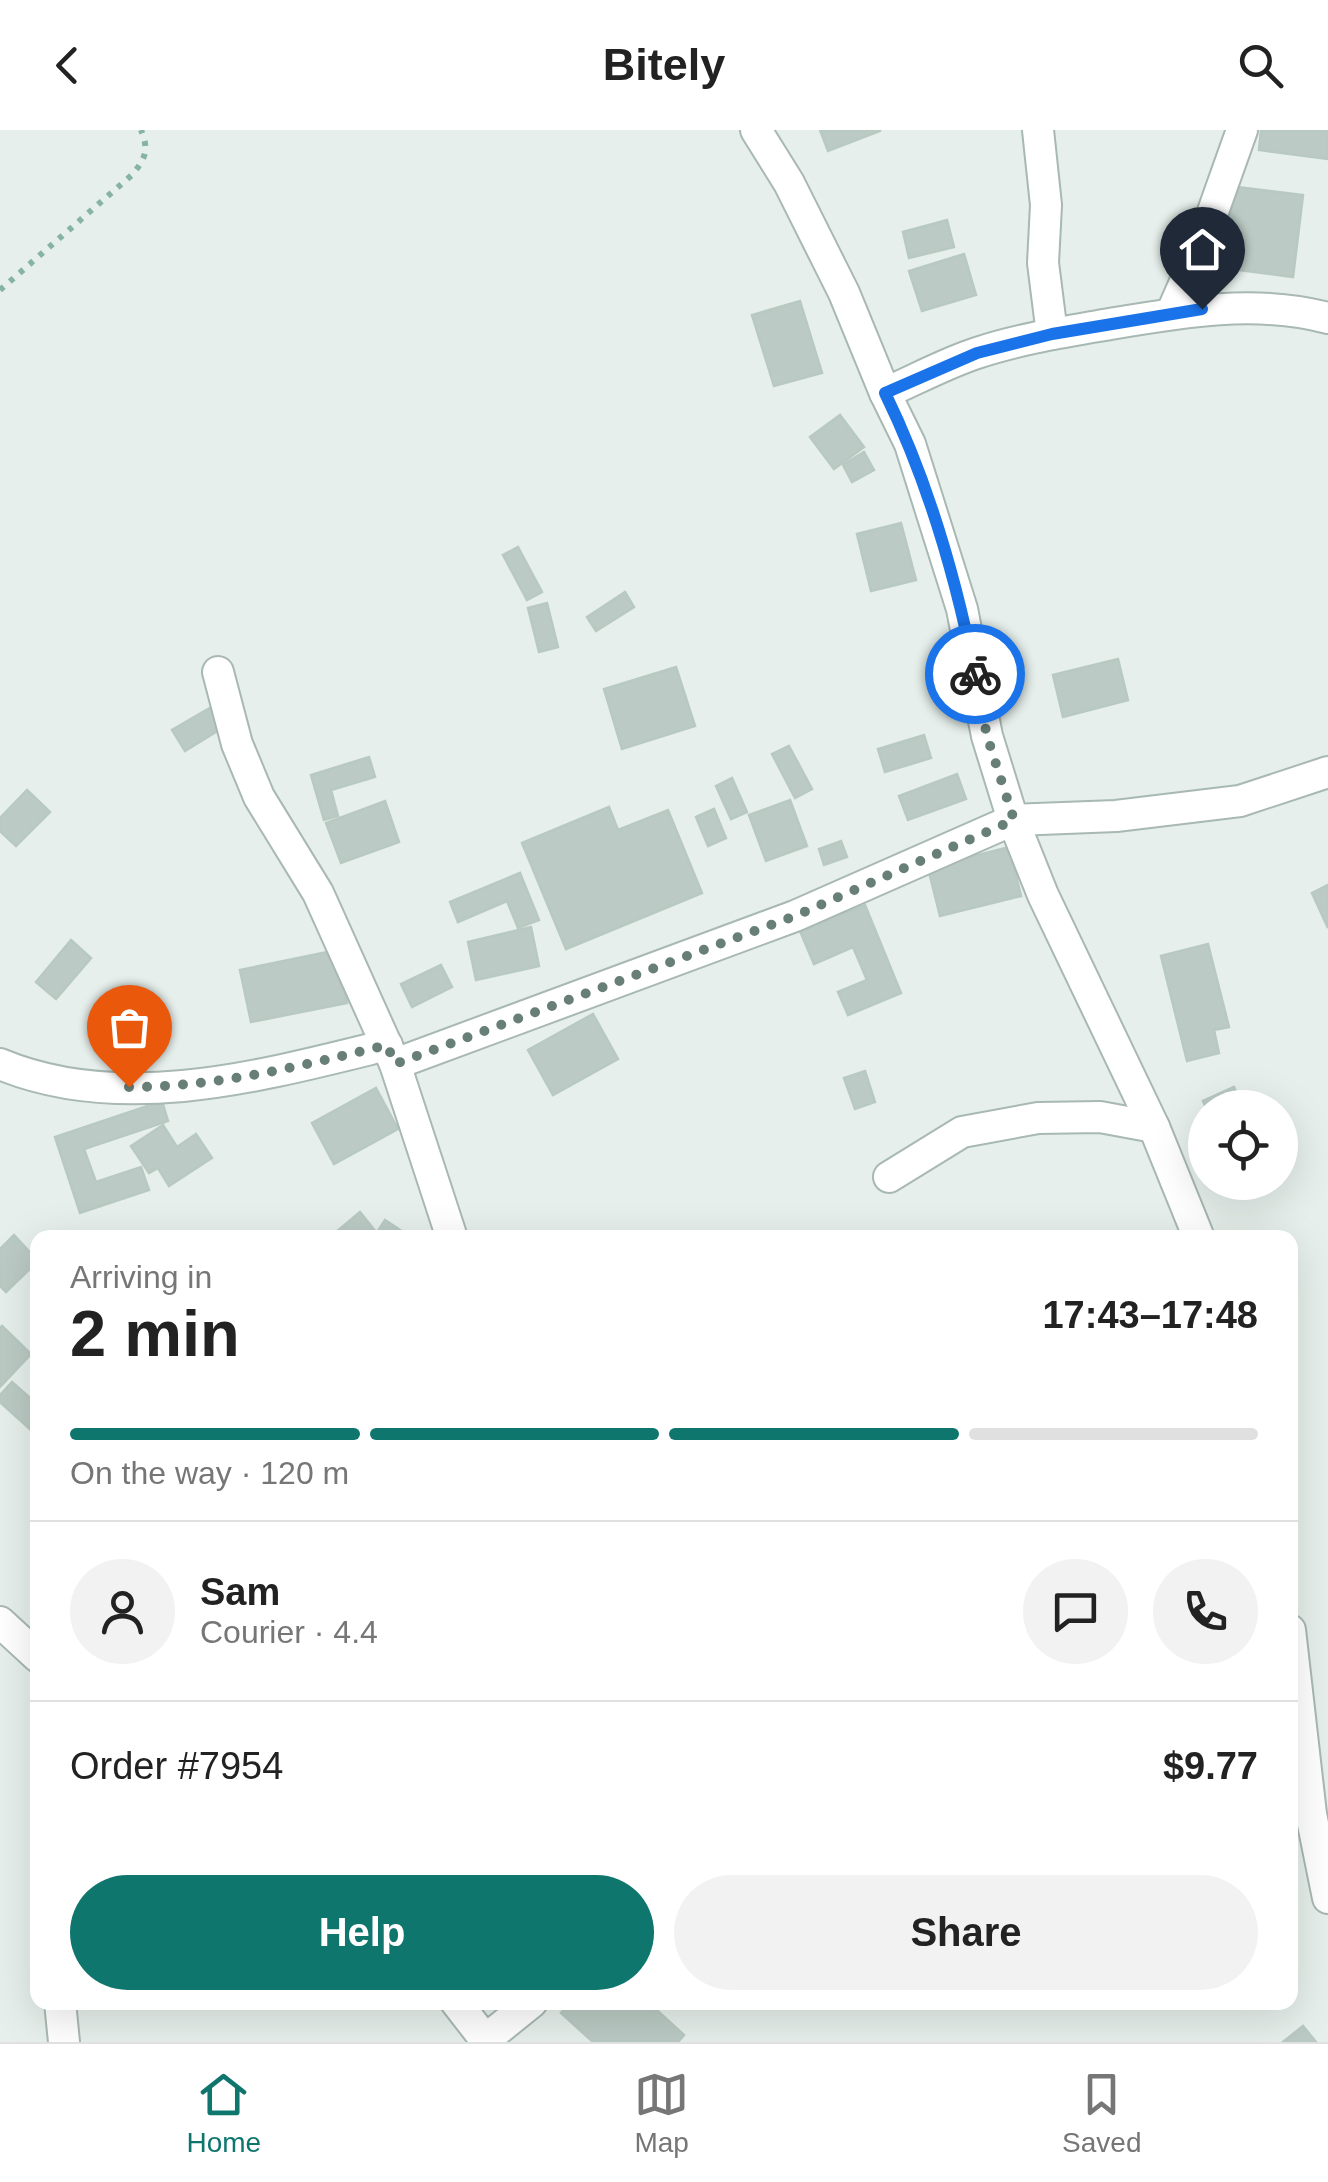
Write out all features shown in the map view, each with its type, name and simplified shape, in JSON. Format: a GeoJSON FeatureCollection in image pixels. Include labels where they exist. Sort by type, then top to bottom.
{"type":"FeatureCollection","features":[{"type":"Feature","properties":{"kind":"street"},"geometry":{"type":"LineString","coordinates":[[756,130],[789,183],[844,293],[910,444],[962,609],[987,736],[1014,820],[1044,895],[1154,1126],[1197,1230]]}},
{"type":"Feature","properties":{"kind":"street"},"geometry":{"type":"LineString","coordinates":[[1038,130],[1045,191],[1044,263],[1052,334]]}},
{"type":"Feature","properties":{"kind":"street"},"geometry":{"type":"LineString","coordinates":[[1171,314],[1200,248],[1242,130]]}},
{"type":"Feature","properties":{"kind":"street"},"geometry":{"type":"LineString","coordinates":[[885,393],[977,353],[1052,334],[1202,309],[1292,309],[1328,318]]}},
{"type":"Feature","properties":{"kind":"street"},"geometry":{"type":"LineString","coordinates":[[218,672],[237,744],[259,797],[318,893],[391,1054],[449,1230]]}},
{"type":"Feature","properties":{"kind":"street"},"geometry":{"type":"LineString","coordinates":[[0,1064],[24,1074],[100,1087],[158,1087],[265,1075],[391,1054],[795,916],[1014,820],[1116,816],[1240,801],[1328,772]]}},
{"type":"Feature","properties":{"kind":"street"},"geometry":{"type":"LineString","coordinates":[[889,1177],[962,1132],[1038,1118],[1100,1118],[1154,1126]]}},
{"type":"Feature","properties":{"kind":"street"},"geometry":{"type":"LineString","coordinates":[[0,1622],[30,1650]]}},
{"type":"Feature","properties":{"kind":"street"},"geometry":{"type":"LineString","coordinates":[[1298,1762],[1301,1812],[1328,1898]]}},
{"type":"Feature","properties":{"kind":"street"},"geometry":{"type":"LineString","coordinates":[[61,2010],[64,2042]]}},
{"type":"Feature","properties":{"kind":"street"},"geometry":{"type":"LineString","coordinates":[[462,2010],[486,2041],[523,2010]]}},
{"type":"Feature","properties":{"kind":"path"},"geometry":{"type":"LineString","coordinates":[[0,290],[133,174],[146,158],[147,146],[141,130]]}},
{"type":"Feature","properties":{"kind":"building"},"geometry":{"type":"Polygon","coordinates":[[[820,130],[880,130],[880,131],[828,151],[820,130]]]}},
{"type":"Feature","properties":{"kind":"building"},"geometry":{"type":"Polygon","coordinates":[[[1261,130],[1328,130],[1328,159],[1259,150],[1261,130]]]}},
{"type":"Feature","properties":{"kind":"building"},"geometry":{"type":"Polygon","coordinates":[[[1229,186],[1303,195],[1293,277],[1215,267],[1229,186]]]}},
{"type":"Feature","properties":{"kind":"building"},"geometry":{"type":"Polygon","coordinates":[[[947,220],[954,247],[909,258],[903,232],[947,220]]]}},
{"type":"Feature","properties":{"kind":"building"},"geometry":{"type":"Polygon","coordinates":[[[964,254],[976,295],[922,311],[909,271],[964,254]]]}},
{"type":"Feature","properties":{"kind":"building"},"geometry":{"type":"Polygon","coordinates":[[[800,301],[822,373],[774,386],[752,315],[800,301]]]}},
{"type":"Feature","properties":{"kind":"building"},"geometry":{"type":"Polygon","coordinates":[[[840,415],[864,447],[834,469],[810,437],[840,415]]]}},
{"type":"Feature","properties":{"kind":"building"},"geometry":{"type":"Polygon","coordinates":[[[864,452],[874,470],[852,482],[843,465],[864,452]]]}},
{"type":"Feature","properties":{"kind":"building"},"geometry":{"type":"Polygon","coordinates":[[[901,523],[916,580],[871,591],[857,534],[901,523]]]}},
{"type":"Feature","properties":{"kind":"building"},"geometry":{"type":"Polygon","coordinates":[[[518,547],[542,592],[527,600],[503,555],[518,547]]]}},
{"type":"Feature","properties":{"kind":"building"},"geometry":{"type":"Polygon","coordinates":[[[625,592],[634,607],[596,631],[587,617],[625,592]]]}},
{"type":"Feature","properties":{"kind":"building"},"geometry":{"type":"Polygon","coordinates":[[[547,603],[558,647],[539,652],[528,608],[547,603]]]}},
{"type":"Feature","properties":{"kind":"building"},"geometry":{"type":"Polygon","coordinates":[[[1118,659],[1128,700],[1063,717],[1053,675],[1118,659]]]}},
{"type":"Feature","properties":{"kind":"building"},"geometry":{"type":"Polygon","coordinates":[[[676,667],[695,726],[622,749],[604,689],[676,667]]]}},
{"type":"Feature","properties":{"kind":"building"},"geometry":{"type":"Polygon","coordinates":[[[215,705],[227,725],[185,751],[172,730],[215,705]]]}},
{"type":"Feature","properties":{"kind":"building"},"geometry":{"type":"Polygon","coordinates":[[[924,735],[931,758],[885,772],[878,749],[924,735]]]}},
{"type":"Feature","properties":{"kind":"building"},"geometry":{"type":"Polygon","coordinates":[[[789,746],[812,789],[795,798],[772,754],[789,746]]]}},
{"type":"Feature","properties":{"kind":"building"},"geometry":{"type":"Polygon","coordinates":[[[369,757],[375,777],[331,790],[338,816],[324,820],[311,775],[369,757]]]}},
{"type":"Feature","properties":{"kind":"building"},"geometry":{"type":"Polygon","coordinates":[[[957,774],[966,799],[908,820],[899,796],[957,774]]]}},
{"type":"Feature","properties":{"kind":"building"},"geometry":{"type":"Polygon","coordinates":[[[732,778],[747,812],[731,819],[716,786],[732,778]]]}},
{"type":"Feature","properties":{"kind":"building"},"geometry":{"type":"Polygon","coordinates":[[[27,790],[50,812],[16,846],[0,831],[0,818],[27,790]]]}},
{"type":"Feature","properties":{"kind":"building"},"geometry":{"type":"Polygon","coordinates":[[[790,800],[807,846],[766,861],[749,815],[790,800]]]}},
{"type":"Feature","properties":{"kind":"building"},"geometry":{"type":"Polygon","coordinates":[[[385,801],[399,842],[341,863],[326,823],[385,801]]]}},
{"type":"Feature","properties":{"kind":"building"},"geometry":{"type":"Polygon","coordinates":[[[609,807],[618,830],[668,810],[702,893],[566,949],[522,843],[609,807]]]}},
{"type":"Feature","properties":{"kind":"building"},"geometry":{"type":"Polygon","coordinates":[[[714,809],[726,838],[708,846],[696,817],[714,809]]]}},
{"type":"Feature","properties":{"kind":"building"},"geometry":{"type":"Polygon","coordinates":[[[841,841],[847,857],[824,865],[819,849],[841,841]]]}},
{"type":"Feature","properties":{"kind":"building"},"geometry":{"type":"Polygon","coordinates":[[[1009,847],[1021,896],[940,916],[928,868],[1009,847]]]}},
{"type":"Feature","properties":{"kind":"building"},"geometry":{"type":"Polygon","coordinates":[[[520,873],[539,920],[518,928],[507,901],[458,922],[450,902],[520,873]]]}},
{"type":"Feature","properties":{"kind":"building"},"geometry":{"type":"Polygon","coordinates":[[[1328,885],[1328,928],[1312,893],[1328,885]]]}},
{"type":"Feature","properties":{"kind":"building"},"geometry":{"type":"Polygon","coordinates":[[[865,905],[901,993],[848,1015],[838,992],[867,980],[853,947],[814,964],[800,931],[865,905]]]}},
{"type":"Feature","properties":{"kind":"building"},"geometry":{"type":"Polygon","coordinates":[[[531,927],[539,966],[476,980],[468,942],[531,927]]]}},
{"type":"Feature","properties":{"kind":"building"},"geometry":{"type":"Polygon","coordinates":[[[71,940],[91,958],[56,999],[36,982],[71,940]]]}},
{"type":"Feature","properties":{"kind":"building"},"geometry":{"type":"Polygon","coordinates":[[[1208,944],[1229,1027],[1214,1030],[1219,1053],[1187,1061],[1161,956],[1208,944]]]}},
{"type":"Feature","properties":{"kind":"building"},"geometry":{"type":"Polygon","coordinates":[[[337,950],[347,1003],[251,1022],[240,970],[337,950]]]}},
{"type":"Feature","properties":{"kind":"building"},"geometry":{"type":"Polygon","coordinates":[[[441,965],[452,987],[412,1007],[401,984],[441,965]]]}},
{"type":"Feature","properties":{"kind":"building"},"geometry":{"type":"Polygon","coordinates":[[[593,1014],[618,1059],[553,1095],[528,1050],[593,1014]]]}},
{"type":"Feature","properties":{"kind":"building"},"geometry":{"type":"Polygon","coordinates":[[[865,1071],[875,1102],[855,1109],[844,1078],[865,1071]]]}},
{"type":"Feature","properties":{"kind":"building"},"geometry":{"type":"Polygon","coordinates":[[[376,1088],[398,1129],[334,1164],[312,1123],[376,1088]]]}},
{"type":"Feature","properties":{"kind":"building"},"geometry":{"type":"Polygon","coordinates":[[[162,1101],[168,1121],[84,1149],[96,1182],[141,1167],[149,1190],[80,1213],[55,1137],[162,1101]]]}},
{"type":"Feature","properties":{"kind":"building"},"geometry":{"type":"Polygon","coordinates":[[[163,1125],[177,1147],[196,1134],[212,1158],[169,1186],[158,1168],[149,1173],[131,1146],[163,1125]]]}},
{"type":"Feature","properties":{"kind":"building"},"geometry":{"type":"Polygon","coordinates":[[[360,1212],[374,1230],[339,1230],[360,1212]]]}},
{"type":"Feature","properties":{"kind":"building"},"geometry":{"type":"Polygon","coordinates":[[[385,1220],[400,1230],[379,1230],[385,1220]]]}},
{"type":"Feature","properties":{"kind":"building"},"geometry":{"type":"Polygon","coordinates":[[[14,1235],[30,1252],[30,1269],[6,1292],[0,1286],[0,1249],[14,1235]]]}},
{"type":"Feature","properties":{"kind":"building"},"geometry":{"type":"Polygon","coordinates":[[[0,1328],[30,1355],[0,1387],[0,1328]]]}},
{"type":"Feature","properties":{"kind":"building"},"geometry":{"type":"Polygon","coordinates":[[[12,1382],[30,1398],[30,1429],[0,1402],[0,1395],[12,1382]]]}},
{"type":"Feature","properties":{"kind":"building"},"geometry":{"type":"Polygon","coordinates":[[[657,2010],[684,2035],[678,2042],[593,2042],[561,2013],[657,2010]]]}},
{"type":"Feature","properties":{"kind":"building"},"geometry":{"type":"Polygon","coordinates":[[[1303,2026],[1316,2042],[1283,2042],[1303,2026]]]}},
{"type":"Feature","properties":{"kind":"way so far"},"geometry":{"type":"LineString","coordinates":[[129,1087],[265,1075],[387,1045],[395,1064],[795,916],[1014,820],[987,736],[975,674]]}},
{"type":"Feature","properties":{"kind":"route"},"geometry":{"type":"LineString","coordinates":[[975,674],[962,609],[910,444],[885,393],[977,353],[1052,334],[1202,309]]}}]}
